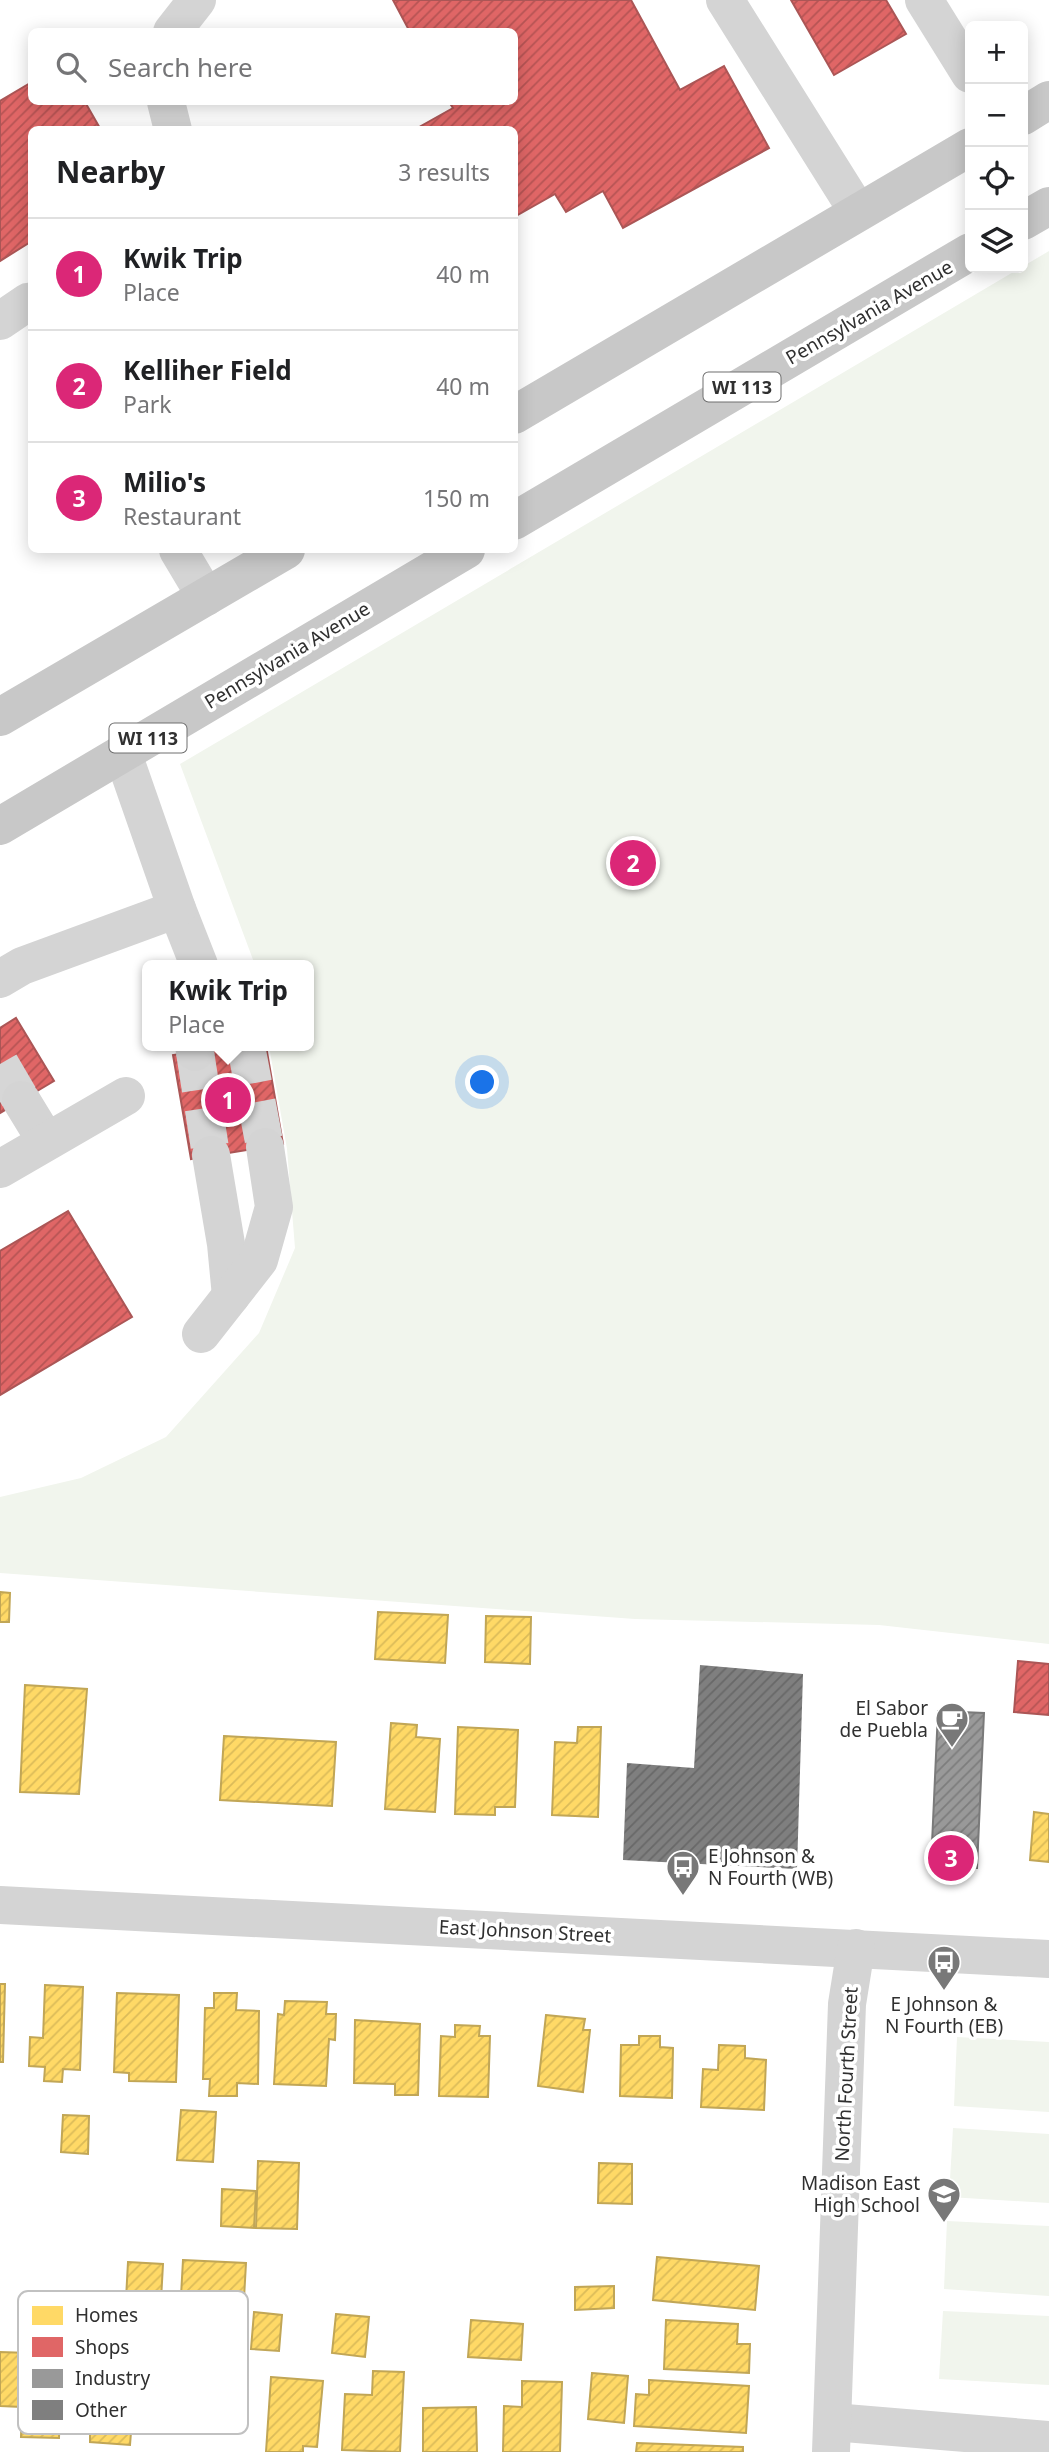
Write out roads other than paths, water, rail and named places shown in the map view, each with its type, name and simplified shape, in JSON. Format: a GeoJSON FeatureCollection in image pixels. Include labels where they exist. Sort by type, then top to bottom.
{"type":"FeatureCollection","features":[{"type":"Feature","properties":{"kind":"main road"},"geometry":{"type":"LineString","coordinates":[[1028,113],[1049,100]]}},
{"type":"Feature","properties":{"kind":"main road"},"geometry":{"type":"LineString","coordinates":[[518,413],[968,147]]}},
{"type":"Feature","properties":{"kind":"main road"},"geometry":{"type":"LineString","coordinates":[[1028,218],[1049,206]]}},
{"type":"Feature","properties":{"kind":"main road","name":"Pennsylvania Avenue"},"geometry":{"type":"LineString","coordinates":[[518,519],[965,255]]}},
{"type":"Feature","properties":{"kind":"main road"},"geometry":{"type":"LineString","coordinates":[[0,717],[281,553]]}},
{"type":"Feature","properties":{"kind":"main road","name":"Pennsylvania Avenue"},"geometry":{"type":"LineString","coordinates":[[0,825],[461,553]]}},
{"type":"Feature","properties":{"kind":"street"},"geometry":{"type":"LineString","coordinates":[[175,28],[197,0]]}},
{"type":"Feature","properties":{"kind":"street"},"geometry":{"type":"LineString","coordinates":[[724,0],[858,212]]}},
{"type":"Feature","properties":{"kind":"street"},"geometry":{"type":"LineString","coordinates":[[924,0],[965,66]]}},
{"type":"Feature","properties":{"kind":"street"},"geometry":{"type":"LineString","coordinates":[[167,105],[172,126]]}},
{"type":"Feature","properties":{"kind":"street"},"geometry":{"type":"LineString","coordinates":[[180,553],[206,597]]}},
{"type":"Feature","properties":{"kind":"street"},"geometry":{"type":"LineString","coordinates":[[123,754],[197,960]]}},
{"type":"Feature","properties":{"kind":"street"},"geometry":{"type":"LineString","coordinates":[[0,979],[22,967],[177,909]]}},
{"type":"Feature","properties":{"kind":"street"},"geometry":{"type":"LineString","coordinates":[[1,1167],[126,1096]]}},
{"type":"Feature","properties":{"kind":"street"},"geometry":{"type":"LineString","coordinates":[[21,1100],[46,1141]]}},
{"type":"Feature","properties":{"kind":"street"},"geometry":{"type":"LineString","coordinates":[[201,1334],[259,1260],[274,1207],[265,1147]]}},
{"type":"Feature","properties":{"kind":"street"},"geometry":{"type":"LineString","coordinates":[[211,1156],[226,1244],[231,1296]]}},
{"type":"Feature","properties":{"kind":"street","name":"East Johnson Street"},"geometry":{"type":"LineString","coordinates":[[0,1905],[1049,1959]]}},
{"type":"Feature","properties":{"kind":"street","name":"North Fourth Street"},"geometry":{"type":"LineString","coordinates":[[832,2437],[847,2004],[856,1948]]}},
{"type":"Feature","properties":{"kind":"street"},"geometry":{"type":"LineString","coordinates":[[832,2437],[943,2441],[1049,2440]]}},
{"type":"Feature","properties":{"kind":"tunnel"},"geometry":{"type":"LineString","coordinates":[[247,1051],[265,1147]]}},
{"type":"Feature","properties":{"kind":"tunnel"},"geometry":{"type":"LineString","coordinates":[[195,1052],[211,1155]]}},
{"type":"Feature","properties":{"kind":"tunnel"},"geometry":{"type":"LineString","coordinates":[[0,1064],[21,1100]]}},
{"type":"Feature","properties":{"kind":"place","name":"Kelliher Field"},"geometry":{"type":"Point","coordinates":[633,863]}},
{"type":"Feature","properties":{"kind":"place","name":"Kwik Trip"},"geometry":{"type":"Point","coordinates":[228,1100]}},
{"type":"Feature","properties":{"kind":"place","name":"El Sabor de Puebla"},"geometry":{"type":"Point","coordinates":[952,1749]}},
{"type":"Feature","properties":{"kind":"place","name":"Milio's"},"geometry":{"type":"Point","coordinates":[951,1858]}},
{"type":"Feature","properties":{"kind":"place","name":"E Johnson & N Fourth (WB)"},"geometry":{"type":"Point","coordinates":[683,1897]}},
{"type":"Feature","properties":{"kind":"place","name":"E Johnson & N Fourth (EB)"},"geometry":{"type":"Point","coordinates":[944,1992]}},
{"type":"Feature","properties":{"kind":"place","name":"Madison East High School"},"geometry":{"type":"Point","coordinates":[944,2224]}}]}
